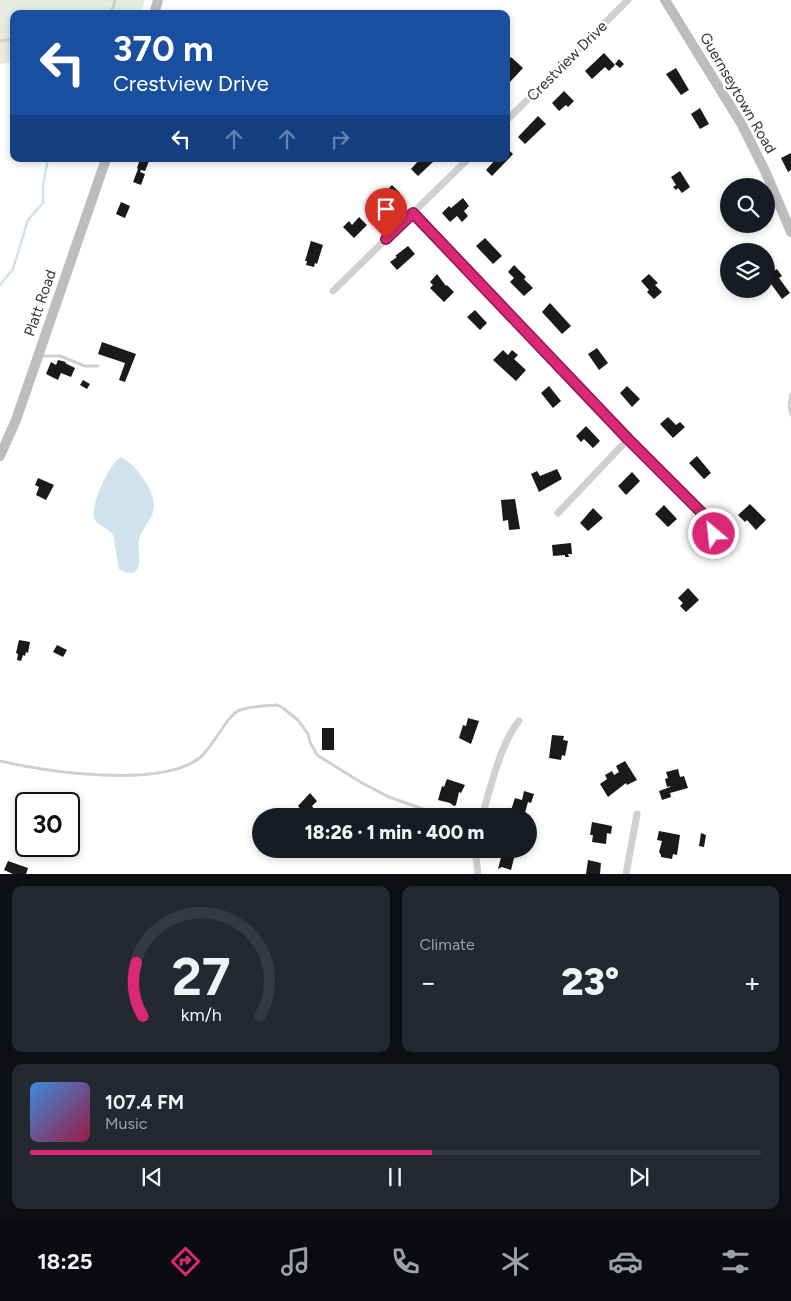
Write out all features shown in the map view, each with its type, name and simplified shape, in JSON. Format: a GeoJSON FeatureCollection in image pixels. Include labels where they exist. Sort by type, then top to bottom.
{"type":"FeatureCollection","features":[{"type":"Feature","properties":{"kind":"street","name":"Crestview Drive"},"geometry":{"type":"LineString","coordinates":[[510,117],[628,0]]}},
{"type":"Feature","properties":{"kind":"street","name":"Guernseytown Road"},"geometry":{"type":"LineString","coordinates":[[665,0],[742,125],[766,173],[791,232]]}},
{"type":"Feature","properties":{"kind":"street","name":"Platt Road"},"geometry":{"type":"LineString","coordinates":[[0,456],[16,420],[105,162]]}},
{"type":"Feature","properties":{"kind":"street"},"geometry":{"type":"LineString","coordinates":[[332,291],[465,162]]}},
{"type":"Feature","properties":{"kind":"street"},"geometry":{"type":"LineString","coordinates":[[413,213],[628,439],[707,518],[714,534]]}},
{"type":"Feature","properties":{"kind":"street"},"geometry":{"type":"LineString","coordinates":[[558,513],[628,439]]}},
{"type":"Feature","properties":{"kind":"street"},"geometry":{"type":"LineString","coordinates":[[485,808],[506,742],[519,720]]}},
{"type":"Feature","properties":{"kind":"street"},"geometry":{"type":"LineString","coordinates":[[626,874],[637,814]]}},
{"type":"Feature","properties":{"kind":"street"},"geometry":{"type":"LineString","coordinates":[[476,858],[478,874]]}},
{"type":"Feature","properties":{"kind":"lane"},"geometry":{"type":"LineString","coordinates":[[38,356],[60,356],[85,366],[98,366]]}},
{"type":"Feature","properties":{"kind":"lane"},"geometry":{"type":"LineString","coordinates":[[791,394],[789,406],[791,415]]}},
{"type":"Feature","properties":{"kind":"lane"},"geometry":{"type":"LineString","coordinates":[[0,761],[36,769],[132,775],[158,774],[178,769],[199,759],[213,743],[232,715],[239,710],[277,705],[298,720],[308,734],[317,755],[362,783],[389,797],[420,808]]}},
{"type":"Feature","properties":{"kind":"shaded area"},"geometry":{"type":"Polygon","coordinates":[[[0,0],[145,0],[141,10],[10,10],[10,63],[0,64],[0,0]]]}},
{"type":"Feature","properties":{"kind":"water"},"geometry":{"type":"Polygon","coordinates":[[[121,457],[133,466],[145,481],[153,497],[154,505],[152,516],[140,536],[139,562],[133,573],[119,569],[113,535],[95,520],[94,514],[101,486],[111,467],[121,457]]]}},
{"type":"Feature","properties":{"kind":"building"},"geometry":{"type":"Polygon","coordinates":[[[604,53],[615,65],[609,71],[605,67],[592,79],[585,71],[604,53]]]}},
{"type":"Feature","properties":{"kind":"building"},"geometry":{"type":"Polygon","coordinates":[[[511,57],[523,68],[510,82],[511,57]]]}},
{"type":"Feature","properties":{"kind":"building"},"geometry":{"type":"Polygon","coordinates":[[[619,59],[624,64],[620,68],[615,64],[619,59]]]}},
{"type":"Feature","properties":{"kind":"building"},"geometry":{"type":"Polygon","coordinates":[[[676,68],[689,90],[681,95],[666,74],[676,68]]]}},
{"type":"Feature","properties":{"kind":"building"},"geometry":{"type":"Polygon","coordinates":[[[564,91],[574,101],[568,107],[566,105],[559,111],[552,103],[564,91]]]}},
{"type":"Feature","properties":{"kind":"building"},"geometry":{"type":"Polygon","coordinates":[[[700,108],[709,124],[700,129],[691,114],[700,108]]]}},
{"type":"Feature","properties":{"kind":"building"},"geometry":{"type":"Polygon","coordinates":[[[538,116],[546,124],[525,144],[518,137],[538,116]]]}},
{"type":"Feature","properties":{"kind":"building"},"geometry":{"type":"Polygon","coordinates":[[[791,153],[791,170],[788,172],[781,158],[791,153]]]}},
{"type":"Feature","properties":{"kind":"building"},"geometry":{"type":"Polygon","coordinates":[[[139,162],[149,162],[145,171],[141,170],[140,172],[145,174],[141,185],[133,182],[139,162]]]}},
{"type":"Feature","properties":{"kind":"building"},"geometry":{"type":"Polygon","coordinates":[[[417,162],[433,162],[418,176],[411,169],[417,162]]]}},
{"type":"Feature","properties":{"kind":"building"},"geometry":{"type":"Polygon","coordinates":[[[493,162],[505,162],[492,176],[486,170],[493,162]]]}},
{"type":"Feature","properties":{"kind":"building"},"geometry":{"type":"Polygon","coordinates":[[[680,171],[690,187],[682,193],[678,188],[676,190],[673,187],[676,185],[671,177],[680,171]]]}},
{"type":"Feature","properties":{"kind":"building"},"geometry":{"type":"Polygon","coordinates":[[[392,185],[400,193],[386,206],[379,198],[392,185]]]}},
{"type":"Feature","properties":{"kind":"building"},"geometry":{"type":"Polygon","coordinates":[[[463,198],[469,206],[464,211],[468,216],[462,222],[457,216],[450,222],[442,213],[449,206],[451,208],[463,198]]]}},
{"type":"Feature","properties":{"kind":"building"},"geometry":{"type":"Polygon","coordinates":[[[121,202],[130,206],[125,218],[116,214],[121,202]]]}},
{"type":"Feature","properties":{"kind":"building"},"geometry":{"type":"Polygon","coordinates":[[[359,217],[367,225],[354,238],[343,227],[349,221],[352,225],[359,217]]]}},
{"type":"Feature","properties":{"kind":"building"},"geometry":{"type":"Polygon","coordinates":[[[485,238],[502,256],[493,264],[476,246],[485,238]]]}},
{"type":"Feature","properties":{"kind":"building"},"geometry":{"type":"Polygon","coordinates":[[[311,241],[323,245],[317,264],[315,263],[314,267],[306,265],[307,261],[305,261],[311,241]]]}},
{"type":"Feature","properties":{"kind":"building"},"geometry":{"type":"Polygon","coordinates":[[[408,246],[415,254],[397,270],[390,262],[408,246]]]}},
{"type":"Feature","properties":{"kind":"building"},"geometry":{"type":"Polygon","coordinates":[[[514,265],[526,277],[524,279],[533,288],[524,296],[510,282],[514,278],[508,272],[514,265]]]}},
{"type":"Feature","properties":{"kind":"building"},"geometry":{"type":"Polygon","coordinates":[[[777,269],[782,276],[779,278],[790,293],[782,299],[775,289],[775,270],[777,269]]]}},
{"type":"Feature","properties":{"kind":"building"},"geometry":{"type":"Polygon","coordinates":[[[437,274],[446,286],[454,292],[444,302],[430,288],[433,285],[430,282],[437,274]]]}},
{"type":"Feature","properties":{"kind":"building"},"geometry":{"type":"Polygon","coordinates":[[[649,274],[658,283],[655,285],[662,292],[654,299],[647,292],[649,290],[641,281],[649,274]]]}},
{"type":"Feature","properties":{"kind":"building"},"geometry":{"type":"Polygon","coordinates":[[[550,303],[571,326],[562,334],[542,312],[550,303]]]}},
{"type":"Feature","properties":{"kind":"building"},"geometry":{"type":"Polygon","coordinates":[[[475,310],[487,323],[480,330],[467,317],[475,310]]]}},
{"type":"Feature","properties":{"kind":"building"},"geometry":{"type":"Polygon","coordinates":[[[102,342],[136,354],[125,382],[119,380],[125,363],[98,354],[102,342]]]}},
{"type":"Feature","properties":{"kind":"building"},"geometry":{"type":"Polygon","coordinates":[[[597,348],[608,363],[599,370],[588,354],[597,348]]]}},
{"type":"Feature","properties":{"kind":"building"},"geometry":{"type":"Polygon","coordinates":[[[503,350],[508,355],[512,350],[518,355],[514,359],[526,370],[516,381],[493,360],[503,350]]]}},
{"type":"Feature","properties":{"kind":"building"},"geometry":{"type":"Polygon","coordinates":[[[58,360],[66,362],[75,368],[71,377],[61,373],[58,380],[46,374],[51,362],[56,365],[58,360]]]}},
{"type":"Feature","properties":{"kind":"building"},"geometry":{"type":"Polygon","coordinates":[[[83,380],[90,384],[87,389],[80,385],[83,380]]]}},
{"type":"Feature","properties":{"kind":"building"},"geometry":{"type":"Polygon","coordinates":[[[549,386],[561,401],[553,408],[541,393],[549,386]]]}},
{"type":"Feature","properties":{"kind":"building"},"geometry":{"type":"Polygon","coordinates":[[[627,386],[640,399],[632,407],[620,393],[627,386]]]}},
{"type":"Feature","properties":{"kind":"building"},"geometry":{"type":"Polygon","coordinates":[[[668,417],[676,425],[680,422],[685,427],[673,438],[660,424],[668,417]]]}},
{"type":"Feature","properties":{"kind":"building"},"geometry":{"type":"Polygon","coordinates":[[[586,426],[600,441],[593,448],[584,439],[581,442],[576,436],[586,426]]]}},
{"type":"Feature","properties":{"kind":"building"},"geometry":{"type":"Polygon","coordinates":[[[697,456],[711,473],[704,479],[689,463],[697,456]]]}},
{"type":"Feature","properties":{"kind":"building"},"geometry":{"type":"Polygon","coordinates":[[[557,469],[562,479],[539,492],[531,474],[537,471],[540,476],[557,469]]]}},
{"type":"Feature","properties":{"kind":"building"},"geometry":{"type":"Polygon","coordinates":[[[632,472],[640,481],[626,495],[618,486],[632,472]]]}},
{"type":"Feature","properties":{"kind":"building"},"geometry":{"type":"Polygon","coordinates":[[[38,478],[54,485],[46,500],[36,495],[39,487],[35,485],[38,478]]]}},
{"type":"Feature","properties":{"kind":"building"},"geometry":{"type":"Polygon","coordinates":[[[515,499],[520,529],[509,530],[508,520],[503,521],[501,500],[515,499]]]}},
{"type":"Feature","properties":{"kind":"building"},"geometry":{"type":"Polygon","coordinates":[[[750,504],[766,520],[756,530],[747,520],[745,522],[738,515],[750,504]]]}},
{"type":"Feature","properties":{"kind":"building"},"geometry":{"type":"Polygon","coordinates":[[[664,505],[677,519],[668,527],[655,514],[664,505]]]}},
{"type":"Feature","properties":{"kind":"building"},"geometry":{"type":"Polygon","coordinates":[[[593,508],[603,518],[588,531],[580,523],[593,508]]]}},
{"type":"Feature","properties":{"kind":"building"},"geometry":{"type":"Polygon","coordinates":[[[571,543],[572,554],[568,554],[569,557],[565,557],[565,555],[553,556],[552,545],[571,543]]]}},
{"type":"Feature","properties":{"kind":"building"},"geometry":{"type":"Polygon","coordinates":[[[688,588],[699,600],[686,612],[680,606],[683,603],[678,598],[688,588]]]}},
{"type":"Feature","properties":{"kind":"building"},"geometry":{"type":"Polygon","coordinates":[[[19,640],[30,642],[28,653],[26,652],[25,656],[23,655],[21,661],[17,660],[18,654],[16,653],[19,640]]]}},
{"type":"Feature","properties":{"kind":"building"},"geometry":{"type":"Polygon","coordinates":[[[57,645],[67,650],[63,657],[53,652],[57,645]]]}},
{"type":"Feature","properties":{"kind":"building"},"geometry":{"type":"Polygon","coordinates":[[[468,718],[479,721],[471,744],[459,738],[463,725],[466,726],[468,718]]]}},
{"type":"Feature","properties":{"kind":"building"},"geometry":{"type":"Polygon","coordinates":[[[322,728],[334,728],[334,750],[322,750],[322,728]]]}},
{"type":"Feature","properties":{"kind":"building"},"geometry":{"type":"Polygon","coordinates":[[[552,735],[564,736],[563,740],[568,741],[565,756],[562,755],[561,760],[549,758],[552,735]]]}},
{"type":"Feature","properties":{"kind":"building"},"geometry":{"type":"Polygon","coordinates":[[[625,761],[637,780],[627,785],[626,783],[608,797],[600,784],[607,779],[605,775],[612,771],[614,775],[619,772],[616,766],[625,761]]]}},
{"type":"Feature","properties":{"kind":"building"},"geometry":{"type":"Polygon","coordinates":[[[678,769],[680,777],[684,776],[688,788],[670,793],[671,797],[662,800],[659,791],[670,787],[667,787],[665,779],[668,778],[666,772],[678,769]]]}},
{"type":"Feature","properties":{"kind":"building"},"geometry":{"type":"Polygon","coordinates":[[[447,779],[465,785],[461,793],[459,792],[456,805],[454,806],[438,800],[442,786],[444,787],[447,779]]]}},
{"type":"Feature","properties":{"kind":"building"},"geometry":{"type":"Polygon","coordinates":[[[524,791],[534,794],[531,803],[528,802],[526,808],[512,808],[515,798],[522,800],[524,791]]]}},
{"type":"Feature","properties":{"kind":"building"},"geometry":{"type":"Polygon","coordinates":[[[310,793],[317,801],[312,806],[313,808],[300,808],[298,806],[310,793]]]}},
{"type":"Feature","properties":{"kind":"building"},"geometry":{"type":"Polygon","coordinates":[[[592,822],[612,826],[611,834],[607,833],[606,844],[592,842],[593,835],[590,835],[592,822]]]}},
{"type":"Feature","properties":{"kind":"building"},"geometry":{"type":"Polygon","coordinates":[[[659,831],[680,835],[677,855],[673,854],[672,859],[661,857],[659,852],[662,841],[657,840],[659,831]]]}},
{"type":"Feature","properties":{"kind":"building"},"geometry":{"type":"Polygon","coordinates":[[[701,833],[706,835],[704,847],[699,846],[701,833]]]}},
{"type":"Feature","properties":{"kind":"building"},"geometry":{"type":"Polygon","coordinates":[[[501,858],[514,858],[511,870],[502,867],[498,869],[501,858]]]}},
{"type":"Feature","properties":{"kind":"building"},"geometry":{"type":"Polygon","coordinates":[[[588,860],[601,863],[600,874],[586,874],[588,860]]]}},
{"type":"Feature","properties":{"kind":"building"},"geometry":{"type":"Polygon","coordinates":[[[8,861],[28,868],[26,874],[13,874],[4,870],[8,861]]]}},
{"type":"Feature","properties":{"kind":"waterway"},"geometry":{"type":"LineString","coordinates":[[0,285],[13,269],[28,220],[43,203],[43,185],[47,162]]}},
{"type":"Feature","properties":{"kind":"route"},"geometry":{"type":"LineString","coordinates":[[386,239],[413,213],[628,439],[707,518],[714,534]]}}]}
